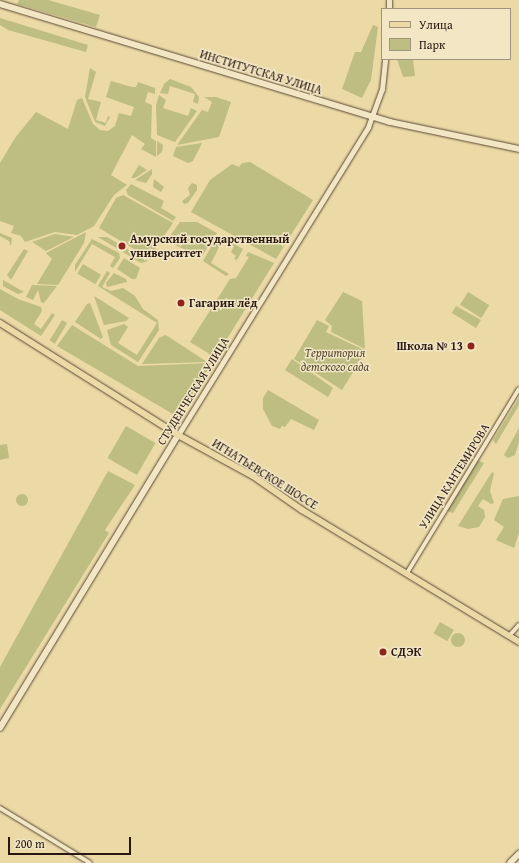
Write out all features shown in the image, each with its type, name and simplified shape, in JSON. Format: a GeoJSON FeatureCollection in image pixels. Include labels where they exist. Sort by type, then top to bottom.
{"type":"FeatureCollection","features":[{"type":"Feature","properties":{"kind":"main road","name":"ИНСТИТУТСКАЯ УЛИЦА"},"geometry":{"type":"LineString","coordinates":[[0,4],[374,117],[519,149]]}},
{"type":"Feature","properties":{"kind":"main road","name":"ИГНАТЬЕВСКОЕ ШОССЕ"},"geometry":{"type":"LineString","coordinates":[[0,323],[178,435],[253,476],[302,510],[519,642]]}},
{"type":"Feature","properties":{"kind":"main road","name":"СТУДЕНЧЕСКАЯ УЛИЦА"},"geometry":{"type":"LineString","coordinates":[[0,728],[178,435]]}},
{"type":"Feature","properties":{"kind":"main road"},"geometry":{"type":"LineString","coordinates":[[510,863],[519,854]]}},
{"type":"Feature","properties":{"kind":"street","name":"СТУДЕНЧЕСКАЯ УЛИЦА"},"geometry":{"type":"LineString","coordinates":[[178,435],[320,209],[374,117],[382,89],[385,60]]}},
{"type":"Feature","properties":{"kind":"street","name":"УЛИЦА КАНТЕМИРОВА"},"geometry":{"type":"LineString","coordinates":[[407,573],[519,389]]}},
{"type":"Feature","properties":{"kind":"street"},"geometry":{"type":"LineString","coordinates":[[509,636],[519,625]]}},
{"type":"Feature","properties":{"kind":"street"},"geometry":{"type":"LineString","coordinates":[[0,808],[90,863]]}},
{"type":"Feature","properties":{"kind":"green space"},"geometry":{"type":"Polygon","coordinates":[[[19,0],[48,0],[100,15],[96,27],[17,4],[19,0]]]}},
{"type":"Feature","properties":{"kind":"green space"},"geometry":{"type":"Polygon","coordinates":[[[0,18],[88,45],[86,52],[8,30],[0,25],[0,18]]]}},
{"type":"Feature","properties":{"kind":"green space"},"geometry":{"type":"Polygon","coordinates":[[[373,25],[378,27],[371,80],[362,98],[342,89],[355,52],[361,52],[373,25]]]}},
{"type":"Feature","properties":{"kind":"green space"},"geometry":{"type":"Polygon","coordinates":[[[397,60],[413,60],[415,76],[403,77],[397,60]]]}},
{"type":"Feature","properties":{"kind":"green space"},"geometry":{"type":"Polygon","coordinates":[[[90,68],[96,72],[88,99],[101,102],[96,120],[106,123],[108,116],[110,117],[105,126],[95,122],[85,97],[90,68]]]}},
{"type":"Feature","properties":{"kind":"green space"},"geometry":{"type":"Polygon","coordinates":[[[170,79],[191,87],[199,97],[198,104],[193,102],[195,94],[170,86],[168,94],[160,93],[164,84],[170,79]]]}},
{"type":"Feature","properties":{"kind":"green space"},"geometry":{"type":"Polygon","coordinates":[[[111,81],[132,87],[136,87],[138,82],[155,88],[155,94],[148,92],[145,102],[152,105],[151,138],[156,141],[156,157],[141,149],[145,144],[132,135],[111,175],[127,185],[114,195],[94,226],[77,235],[55,232],[25,242],[21,236],[11,233],[14,226],[0,221],[0,163],[15,138],[36,112],[68,129],[77,100],[82,98],[93,124],[100,130],[108,131],[115,126],[119,113],[131,116],[134,107],[106,97],[111,81]]]}},
{"type":"Feature","properties":{"kind":"green space"},"geometry":{"type":"Polygon","coordinates":[[[159,95],[166,100],[163,108],[188,116],[191,108],[197,111],[175,142],[157,135],[156,105],[159,95]]]}},
{"type":"Feature","properties":{"kind":"green space"},"geometry":{"type":"Polygon","coordinates":[[[204,97],[216,97],[231,102],[219,137],[177,145],[202,110],[208,112],[212,102],[204,97]]]}},
{"type":"Feature","properties":{"kind":"green space"},"geometry":{"type":"Polygon","coordinates":[[[157,141],[163,145],[162,152],[157,156],[157,141]]]}},
{"type":"Feature","properties":{"kind":"green space"},"geometry":{"type":"Polygon","coordinates":[[[202,143],[193,161],[188,163],[173,156],[176,147],[202,143]]]}},
{"type":"Feature","properties":{"kind":"green space"},"geometry":{"type":"Polygon","coordinates":[[[250,162],[313,200],[276,259],[191,212],[210,180],[232,164],[239,167],[242,163],[250,162]]]}},
{"type":"Feature","properties":{"kind":"green space"},"geometry":{"type":"Polygon","coordinates":[[[139,165],[147,170],[135,178],[131,178],[139,165]]]}},
{"type":"Feature","properties":{"kind":"green space"},"geometry":{"type":"Polygon","coordinates":[[[152,169],[152,174],[146,183],[135,180],[152,169]]]}},
{"type":"Feature","properties":{"kind":"green space"},"geometry":{"type":"Polygon","coordinates":[[[154,179],[164,187],[161,192],[153,187],[154,179]]]}},
{"type":"Feature","properties":{"kind":"green space"},"geometry":{"type":"Polygon","coordinates":[[[192,183],[197,185],[197,190],[188,203],[184,204],[182,201],[190,195],[188,188],[192,183]]]}},
{"type":"Feature","properties":{"kind":"green space"},"geometry":{"type":"Polygon","coordinates":[[[131,184],[164,201],[161,208],[176,217],[173,221],[128,195],[126,190],[131,184]]]}},
{"type":"Feature","properties":{"kind":"green space"},"geometry":{"type":"Polygon","coordinates":[[[123,195],[173,223],[149,258],[99,228],[116,198],[123,195]]]}},
{"type":"Feature","properties":{"kind":"green space"},"geometry":{"type":"Polygon","coordinates":[[[180,222],[197,222],[217,233],[200,259],[167,240],[180,222]]]}},
{"type":"Feature","properties":{"kind":"green space"},"geometry":{"type":"Polygon","coordinates":[[[86,232],[84,243],[58,285],[37,284],[52,259],[46,253],[86,232]]]}},
{"type":"Feature","properties":{"kind":"green space"},"geometry":{"type":"Polygon","coordinates":[[[0,233],[12,238],[11,246],[9,241],[0,236],[0,233]]]}},
{"type":"Feature","properties":{"kind":"green space"},"geometry":{"type":"Polygon","coordinates":[[[55,234],[74,237],[46,251],[32,242],[55,234]]]}},
{"type":"Feature","properties":{"kind":"green space"},"geometry":{"type":"Polygon","coordinates":[[[218,235],[243,249],[237,260],[234,259],[236,256],[231,252],[234,246],[223,239],[211,263],[229,274],[226,276],[203,261],[218,235]]]}},
{"type":"Feature","properties":{"kind":"green space"},"geometry":{"type":"Polygon","coordinates":[[[98,237],[107,237],[148,261],[141,263],[98,237]]]}},
{"type":"Feature","properties":{"kind":"green space"},"geometry":{"type":"Polygon","coordinates":[[[92,239],[119,253],[120,258],[113,268],[110,266],[115,257],[92,244],[75,272],[75,265],[92,239]]]}},
{"type":"Feature","properties":{"kind":"green space"},"geometry":{"type":"Polygon","coordinates":[[[24,249],[28,251],[11,280],[7,275],[24,249]]]}},
{"type":"Feature","properties":{"kind":"green space"},"geometry":{"type":"Polygon","coordinates":[[[248,252],[274,263],[214,360],[208,353],[190,342],[230,279],[236,278],[249,257],[246,256],[248,252]]]}},
{"type":"Feature","properties":{"kind":"green space"},"geometry":{"type":"Polygon","coordinates":[[[124,258],[140,268],[136,279],[132,279],[117,269],[124,258]]]}},
{"type":"Feature","properties":{"kind":"green space"},"geometry":{"type":"Polygon","coordinates":[[[83,264],[101,275],[95,284],[77,273],[83,264]]]}},
{"type":"Feature","properties":{"kind":"green space"},"geometry":{"type":"Polygon","coordinates":[[[107,271],[110,273],[102,287],[111,291],[123,288],[135,296],[143,309],[158,320],[159,330],[138,362],[111,345],[107,330],[124,324],[128,327],[118,343],[137,355],[157,323],[98,286],[107,271]]]}},
{"type":"Feature","properties":{"kind":"green space"},"geometry":{"type":"Polygon","coordinates":[[[114,273],[126,279],[127,282],[107,287],[106,283],[114,273]]]}},
{"type":"Feature","properties":{"kind":"green space"},"geometry":{"type":"Polygon","coordinates":[[[3,280],[24,292],[18,294],[3,286],[3,280]]]}},
{"type":"Feature","properties":{"kind":"green space"},"geometry":{"type":"Polygon","coordinates":[[[32,285],[57,286],[44,303],[41,302],[38,290],[33,300],[26,297],[32,285]]]}},
{"type":"Feature","properties":{"kind":"green space"},"geometry":{"type":"Polygon","coordinates":[[[0,289],[18,299],[41,307],[42,311],[34,324],[41,329],[52,313],[55,315],[41,336],[0,310],[0,289]]]}},
{"type":"Feature","properties":{"kind":"green space"},"geometry":{"type":"Polygon","coordinates":[[[343,292],[362,301],[365,349],[331,332],[332,326],[325,320],[343,292]]]}},
{"type":"Feature","properties":{"kind":"green space"},"geometry":{"type":"Polygon","coordinates":[[[468,292],[489,305],[481,318],[460,305],[468,292]]]}},
{"type":"Feature","properties":{"kind":"green space"},"geometry":{"type":"Polygon","coordinates":[[[94,296],[129,318],[126,321],[104,325],[94,296]]]}},
{"type":"Feature","properties":{"kind":"green space"},"geometry":{"type":"Polygon","coordinates":[[[90,303],[103,337],[101,339],[75,322],[87,304],[90,303]]]}},
{"type":"Feature","properties":{"kind":"green space"},"geometry":{"type":"Polygon","coordinates":[[[456,306],[481,320],[476,328],[452,313],[456,306]]]}},
{"type":"Feature","properties":{"kind":"green space"},"geometry":{"type":"Polygon","coordinates":[[[62,320],[67,323],[55,344],[50,341],[62,320]]]}},
{"type":"Feature","properties":{"kind":"green space","name":"Территория детского сада"},"geometry":{"type":"Polygon","coordinates":[[[317,320],[329,326],[326,332],[366,351],[342,390],[294,359],[317,320]]]}},
{"type":"Feature","properties":{"kind":"green space"},"geometry":{"type":"Polygon","coordinates":[[[72,325],[138,366],[212,363],[178,417],[57,346],[72,325]]]}},
{"type":"Feature","properties":{"kind":"green space"},"geometry":{"type":"Polygon","coordinates":[[[165,335],[207,362],[142,364],[159,338],[165,335]]]}},
{"type":"Feature","properties":{"kind":"green space"},"geometry":{"type":"Polygon","coordinates":[[[292,359],[333,388],[328,397],[285,370],[292,359]]]}},
{"type":"Feature","properties":{"kind":"green space"},"geometry":{"type":"Polygon","coordinates":[[[268,390],[319,420],[314,430],[291,419],[285,427],[282,426],[280,429],[272,426],[263,409],[263,398],[268,390]]]}},
{"type":"Feature","properties":{"kind":"green space"},"geometry":{"type":"Polygon","coordinates":[[[519,398],[519,405],[496,444],[493,440],[519,398]]]}},
{"type":"Feature","properties":{"kind":"green space"},"geometry":{"type":"Polygon","coordinates":[[[126,426],[155,443],[137,475],[108,458],[126,426]]]}},
{"type":"Feature","properties":{"kind":"green space"},"geometry":{"type":"Polygon","coordinates":[[[519,428],[519,442],[515,455],[508,458],[504,455],[519,428]]]}},
{"type":"Feature","properties":{"kind":"green space"},"geometry":{"type":"Polygon","coordinates":[[[7,444],[9,458],[0,460],[0,445],[7,444]]]}},
{"type":"Feature","properties":{"kind":"green space"},"geometry":{"type":"Polygon","coordinates":[[[477,460],[484,463],[453,513],[447,511],[477,460]]]}},
{"type":"Feature","properties":{"kind":"green space"},"geometry":{"type":"Polygon","coordinates":[[[108,471],[135,485],[105,530],[109,533],[0,709],[0,667],[108,471]]]}},
{"type":"Feature","properties":{"kind":"green space"},"geometry":{"type":"Polygon","coordinates":[[[492,472],[494,473],[490,491],[494,503],[491,504],[483,499],[478,506],[484,510],[485,517],[479,527],[468,529],[458,526],[492,472]]]}},
{"type":"Feature","properties":{"kind":"green space"},"geometry":{"type":"Polygon","coordinates":[[[20,494],[24,494],[28,500],[24,506],[20,506],[16,502],[16,498],[20,494]]]}},
{"type":"Feature","properties":{"kind":"green space"},"geometry":{"type":"Polygon","coordinates":[[[519,496],[519,533],[514,548],[496,540],[504,527],[494,520],[503,499],[519,496]]]}},
{"type":"Feature","properties":{"kind":"green space"},"geometry":{"type":"Polygon","coordinates":[[[440,622],[454,630],[447,641],[434,633],[440,622]]]}},
{"type":"Feature","properties":{"kind":"green space"},"geometry":{"type":"Polygon","coordinates":[[[455,633],[461,633],[465,637],[465,643],[461,647],[455,647],[451,643],[451,637],[455,633]]]}},
{"type":"Feature","properties":{"kind":"place","name":"Амурский государственный университет"},"geometry":{"type":"Point","coordinates":[122,246]}},
{"type":"Feature","properties":{"kind":"place","name":"Гагарин лёд"},"geometry":{"type":"Point","coordinates":[181,303]}},
{"type":"Feature","properties":{"kind":"place","name":"Школа № 13"},"geometry":{"type":"Point","coordinates":[471,346]}},
{"type":"Feature","properties":{"kind":"place","name":"СДЭК"},"geometry":{"type":"Point","coordinates":[383,652]}}]}
